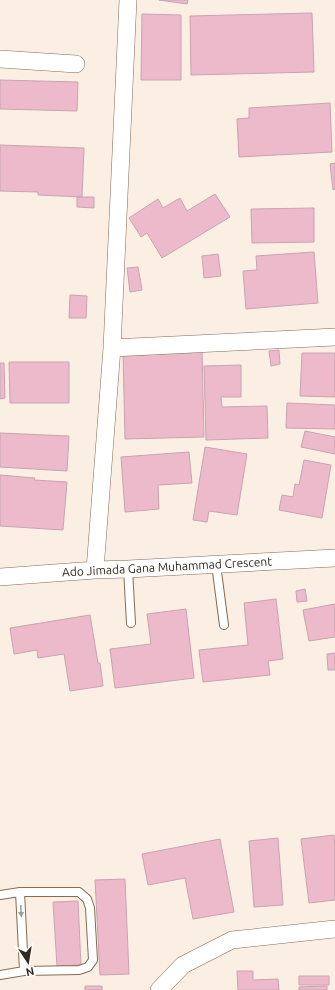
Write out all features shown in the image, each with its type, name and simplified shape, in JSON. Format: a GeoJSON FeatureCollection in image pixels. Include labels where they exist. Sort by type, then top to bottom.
{"type":"FeatureCollection","features":[{"type":"Feature","properties":{"kind":"street"},"geometry":{"type":"LineString","coordinates":[[95,570],[112,348],[128,0]]}},
{"type":"Feature","properties":{"kind":"street"},"geometry":{"type":"LineString","coordinates":[[0,59],[76,64]]}},
{"type":"Feature","properties":{"kind":"street"},"geometry":{"type":"LineString","coordinates":[[112,348],[335,337]]}},
{"type":"Feature","properties":{"kind":"street","name":"Ado Jimada Gana Muhammad Crescent"},"geometry":{"type":"LineString","coordinates":[[0,577],[95,570],[335,558]]}},
{"type":"Feature","properties":{"kind":"street"},"geometry":{"type":"LineString","coordinates":[[159,990],[183,965],[232,940],[335,928]]}},
{"type":"Feature","properties":{"kind":"lane"},"geometry":{"type":"LineString","coordinates":[[216,564],[224,626]]}},
{"type":"Feature","properties":{"kind":"lane"},"geometry":{"type":"LineString","coordinates":[[128,569],[130,623]]}},
{"type":"Feature","properties":{"kind":"lane"},"geometry":{"type":"LineString","coordinates":[[0,895],[20,892],[80,892],[86,899],[90,908],[93,960],[88,967],[79,970],[24,971],[0,975]]}},
{"type":"Feature","properties":{"kind":"lane"},"geometry":{"type":"LineString","coordinates":[[20,892],[24,971]]}},
{"type":"Feature","properties":{"kind":"building"},"geometry":{"type":"Polygon","coordinates":[[[159,0],[188,0],[187,4],[159,0]]]}},
{"type":"Feature","properties":{"kind":"building"},"geometry":{"type":"Polygon","coordinates":[[[312,13],[314,72],[191,75],[190,16],[312,13]]]}},
{"type":"Feature","properties":{"kind":"building"},"geometry":{"type":"Polygon","coordinates":[[[142,14],[181,15],[181,80],[141,80],[142,14]]]}},
{"type":"Feature","properties":{"kind":"building"},"geometry":{"type":"Polygon","coordinates":[[[0,80],[78,82],[77,111],[0,109],[0,80]]]}},
{"type":"Feature","properties":{"kind":"building"},"geometry":{"type":"Polygon","coordinates":[[[330,103],[332,152],[239,157],[237,119],[249,118],[249,108],[330,103]]]}},
{"type":"Feature","properties":{"kind":"building"},"geometry":{"type":"Polygon","coordinates":[[[0,145],[84,148],[82,197],[38,195],[38,192],[0,191],[0,145]]]}},
{"type":"Feature","properties":{"kind":"building"},"geometry":{"type":"Polygon","coordinates":[[[335,163],[335,189],[333,190],[330,164],[335,163]]]}},
{"type":"Feature","properties":{"kind":"building"},"geometry":{"type":"Polygon","coordinates":[[[215,194],[230,217],[162,258],[147,233],[141,237],[129,218],[158,199],[163,208],[180,198],[187,211],[215,194]]]}},
{"type":"Feature","properties":{"kind":"building"},"geometry":{"type":"Polygon","coordinates":[[[77,197],[94,197],[94,208],[77,207],[77,197]]]}},
{"type":"Feature","properties":{"kind":"building"},"geometry":{"type":"Polygon","coordinates":[[[314,208],[314,242],[252,243],[251,209],[314,208]]]}},
{"type":"Feature","properties":{"kind":"building"},"geometry":{"type":"Polygon","coordinates":[[[314,252],[318,303],[246,309],[243,271],[257,270],[256,256],[314,252]]]}},
{"type":"Feature","properties":{"kind":"building"},"geometry":{"type":"Polygon","coordinates":[[[218,254],[221,276],[204,278],[202,256],[218,254]]]}},
{"type":"Feature","properties":{"kind":"building"},"geometry":{"type":"Polygon","coordinates":[[[138,267],[142,290],[130,292],[127,268],[138,267]]]}},
{"type":"Feature","properties":{"kind":"building"},"geometry":{"type":"Polygon","coordinates":[[[70,295],[87,296],[86,318],[69,318],[70,295]]]}},
{"type":"Feature","properties":{"kind":"building"},"geometry":{"type":"Polygon","coordinates":[[[279,350],[280,364],[271,366],[269,351],[279,350]]]}},
{"type":"Feature","properties":{"kind":"building"},"geometry":{"type":"Polygon","coordinates":[[[202,351],[204,437],[125,439],[123,353],[202,351]]]}},
{"type":"Feature","properties":{"kind":"building"},"geometry":{"type":"Polygon","coordinates":[[[302,353],[335,353],[335,397],[300,396],[302,353]]]}},
{"type":"Feature","properties":{"kind":"building"},"geometry":{"type":"Polygon","coordinates":[[[9,362],[69,362],[69,403],[10,403],[9,362]]]}},
{"type":"Feature","properties":{"kind":"building"},"geometry":{"type":"Polygon","coordinates":[[[0,363],[4,363],[5,398],[0,399],[0,363]]]}},
{"type":"Feature","properties":{"kind":"building"},"geometry":{"type":"Polygon","coordinates":[[[241,365],[241,397],[221,397],[222,407],[267,406],[268,438],[206,440],[204,366],[241,365]]]}},
{"type":"Feature","properties":{"kind":"building"},"geometry":{"type":"Polygon","coordinates":[[[287,403],[335,405],[335,429],[286,428],[287,403]]]}},
{"type":"Feature","properties":{"kind":"building"},"geometry":{"type":"Polygon","coordinates":[[[305,431],[335,437],[335,454],[301,447],[305,431]]]}},
{"type":"Feature","properties":{"kind":"building"},"geometry":{"type":"Polygon","coordinates":[[[0,433],[69,436],[67,471],[0,467],[0,433]]]}},
{"type":"Feature","properties":{"kind":"building"},"geometry":{"type":"Polygon","coordinates":[[[205,447],[247,454],[237,515],[209,511],[207,522],[193,520],[205,447]]]}},
{"type":"Feature","properties":{"kind":"building"},"geometry":{"type":"Polygon","coordinates":[[[189,452],[192,483],[158,485],[159,509],[125,512],[121,457],[189,452]]]}},
{"type":"Feature","properties":{"kind":"building"},"geometry":{"type":"Polygon","coordinates":[[[304,460],[331,465],[322,518],[279,510],[282,495],[293,497],[295,484],[299,485],[304,460]]]}},
{"type":"Feature","properties":{"kind":"building"},"geometry":{"type":"Polygon","coordinates":[[[0,475],[35,478],[34,480],[67,482],[63,530],[0,526],[0,475]]]}},
{"type":"Feature","properties":{"kind":"building"},"geometry":{"type":"Polygon","coordinates":[[[305,589],[307,601],[297,602],[296,591],[305,589]]]}},
{"type":"Feature","properties":{"kind":"building"},"geometry":{"type":"Polygon","coordinates":[[[276,599],[283,659],[268,661],[270,675],[203,682],[199,650],[248,645],[244,603],[276,599]]]}},
{"type":"Feature","properties":{"kind":"building"},"geometry":{"type":"Polygon","coordinates":[[[335,604],[335,637],[309,641],[303,610],[335,604]]]}},
{"type":"Feature","properties":{"kind":"building"},"geometry":{"type":"Polygon","coordinates":[[[186,609],[194,678],[115,688],[110,649],[151,644],[147,614],[186,609]]]}},
{"type":"Feature","properties":{"kind":"building"},"geometry":{"type":"Polygon","coordinates":[[[90,615],[103,686],[70,691],[64,654],[38,658],[37,650],[14,654],[10,628],[90,615]]]}},
{"type":"Feature","properties":{"kind":"building"},"geometry":{"type":"Polygon","coordinates":[[[335,653],[335,670],[328,670],[327,654],[335,653]]]}},
{"type":"Feature","properties":{"kind":"building"},"geometry":{"type":"Polygon","coordinates":[[[334,835],[335,900],[309,903],[301,839],[334,835]]]}},
{"type":"Feature","properties":{"kind":"building"},"geometry":{"type":"Polygon","coordinates":[[[278,838],[283,905],[254,907],[249,841],[278,838]]]}},
{"type":"Feature","properties":{"kind":"building"},"geometry":{"type":"Polygon","coordinates":[[[220,839],[234,912],[193,919],[185,878],[148,885],[142,854],[220,839]]]}},
{"type":"Feature","properties":{"kind":"building"},"geometry":{"type":"Polygon","coordinates":[[[125,879],[129,974],[100,975],[95,880],[125,879]]]}},
{"type":"Feature","properties":{"kind":"building"},"geometry":{"type":"Polygon","coordinates":[[[78,901],[81,965],[57,966],[53,902],[78,901]]]}},
{"type":"Feature","properties":{"kind":"building"},"geometry":{"type":"Polygon","coordinates":[[[237,971],[253,971],[253,980],[278,979],[279,990],[238,990],[237,971]]]}},
{"type":"Feature","properties":{"kind":"building"},"geometry":{"type":"Polygon","coordinates":[[[299,976],[329,976],[329,985],[299,985],[299,976]]]}},
{"type":"Feature","properties":{"kind":"building"},"geometry":{"type":"Polygon","coordinates":[[[85,986],[102,986],[102,990],[85,990],[85,986]]]}},
{"type":"Feature","properties":{"kind":"building"},"geometry":{"type":"Polygon","coordinates":[[[327,986],[327,990],[299,990],[299,987],[327,986]]]}}]}
